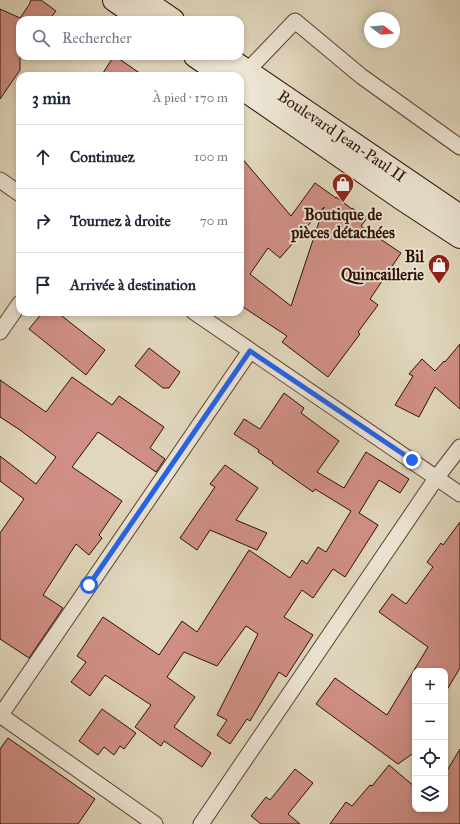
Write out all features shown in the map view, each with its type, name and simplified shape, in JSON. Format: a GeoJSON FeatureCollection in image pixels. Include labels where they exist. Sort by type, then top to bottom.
{"type":"FeatureCollection","features":[{"type":"Feature","properties":{"kind":"main road"},"geometry":{"type":"LineString","coordinates":[[114,0],[137,16]]}},
{"type":"Feature","properties":{"kind":"main road"},"geometry":{"type":"LineString","coordinates":[[144,0],[167,16]]}},
{"type":"Feature","properties":{"kind":"main road"},"geometry":{"type":"LineString","coordinates":[[201,60],[218,72]]}},
{"type":"Feature","properties":{"kind":"main road","name":"Boulevard Jean-Paul II"},"geometry":{"type":"LineString","coordinates":[[228,60],[238,72]]}},
{"type":"Feature","properties":{"kind":"main road","name":"Boulevard Jean-Paul II"},"geometry":{"type":"LineString","coordinates":[[244,80],[460,216]]}},
{"type":"Feature","properties":{"kind":"main road","name":"Boulevard Jean-Paul II"},"geometry":{"type":"LineString","coordinates":[[244,80],[399,196],[460,237]]}},
{"type":"Feature","properties":{"kind":"street"},"geometry":{"type":"LineString","coordinates":[[244,78],[295,21],[361,76],[460,147]]}},
{"type":"Feature","properties":{"kind":"street"},"geometry":{"type":"LineString","coordinates":[[0,180],[16,191]]}},
{"type":"Feature","properties":{"kind":"street"},"geometry":{"type":"LineString","coordinates":[[0,332],[16,309]]}},
{"type":"Feature","properties":{"kind":"street"},"geometry":{"type":"LineString","coordinates":[[200,316],[460,494]]}},
{"type":"Feature","properties":{"kind":"street"},"geometry":{"type":"LineString","coordinates":[[155,824],[0,715],[250,351]]}},
{"type":"Feature","properties":{"kind":"street"},"geometry":{"type":"LineString","coordinates":[[201,824],[436,477],[460,447]]}},
{"type":"Feature","properties":{"kind":"building"},"geometry":{"type":"Polygon","coordinates":[[[31,0],[41,0],[56,11],[52,16],[21,16],[31,0]]]}},
{"type":"Feature","properties":{"kind":"building"},"geometry":{"type":"Polygon","coordinates":[[[0,9],[16,16],[16,60],[20,60],[20,70],[16,72],[16,76],[0,99],[0,9]]]}},
{"type":"Feature","properties":{"kind":"building"},"geometry":{"type":"Polygon","coordinates":[[[111,60],[121,60],[138,72],[104,72],[111,60]]]}},
{"type":"Feature","properties":{"kind":"building"},"geometry":{"type":"Polygon","coordinates":[[[244,161],[291,216],[315,183],[367,218],[361,226],[401,253],[370,299],[378,305],[358,332],[360,334],[328,377],[282,342],[287,336],[244,308],[244,161]],[[324,207],[280,258],[268,248],[250,274],[291,306],[324,207]]]}},
{"type":"Feature","properties":{"kind":"building"},"geometry":{"type":"Polygon","coordinates":[[[40,316],[62,316],[105,350],[86,375],[29,329],[40,316]]]}},
{"type":"Feature","properties":{"kind":"building"},"geometry":{"type":"Polygon","coordinates":[[[460,344],[460,409],[435,387],[419,417],[395,405],[413,376],[409,374],[422,359],[435,371],[444,361],[445,362],[460,344]]]}},
{"type":"Feature","properties":{"kind":"building"},"geometry":{"type":"Polygon","coordinates":[[[149,348],[180,372],[169,388],[163,388],[135,366],[149,348]]]}},
{"type":"Feature","properties":{"kind":"building"},"geometry":{"type":"Polygon","coordinates":[[[72,377],[112,405],[119,396],[164,427],[150,448],[165,459],[156,472],[98,432],[72,467],[122,501],[99,535],[102,538],[89,555],[76,544],[43,595],[63,608],[29,658],[0,639],[0,533],[24,499],[0,481],[0,456],[36,484],[56,457],[0,417],[0,380],[46,412],[72,377]]]}},
{"type":"Feature","properties":{"kind":"building"},"geometry":{"type":"Polygon","coordinates":[[[284,393],[304,408],[301,413],[339,441],[317,472],[344,488],[366,452],[409,479],[400,493],[379,480],[359,513],[378,525],[345,577],[333,569],[313,598],[302,590],[284,617],[313,635],[286,677],[279,672],[250,721],[247,719],[230,744],[217,735],[227,720],[217,715],[258,634],[246,626],[217,666],[184,652],[167,677],[195,697],[174,727],[211,753],[202,767],[164,741],[161,746],[135,727],[151,705],[105,675],[90,696],[71,682],[86,662],[77,656],[103,617],[159,655],[182,621],[197,632],[249,550],[290,578],[302,560],[307,564],[318,547],[326,552],[351,511],[315,489],[313,492],[272,463],[273,462],[258,452],[259,450],[234,434],[244,419],[260,429],[284,393]]]}},
{"type":"Feature","properties":{"kind":"building"},"geometry":{"type":"Polygon","coordinates":[[[225,465],[258,488],[236,520],[267,533],[257,550],[210,530],[197,550],[180,538],[215,487],[210,484],[225,465]]]}},
{"type":"Feature","properties":{"kind":"building"},"geometry":{"type":"Polygon","coordinates":[[[460,522],[460,668],[448,688],[448,668],[415,668],[428,647],[379,612],[392,594],[406,604],[433,567],[427,562],[441,543],[443,545],[460,522]]]}},
{"type":"Feature","properties":{"kind":"building"},"geometry":{"type":"Polygon","coordinates":[[[412,674],[412,754],[398,764],[316,704],[335,678],[387,715],[412,674]]]}},
{"type":"Feature","properties":{"kind":"building"},"geometry":{"type":"Polygon","coordinates":[[[102,709],[136,733],[124,749],[120,746],[114,755],[104,747],[98,755],[79,741],[102,709]]]}},
{"type":"Feature","properties":{"kind":"building"},"geometry":{"type":"Polygon","coordinates":[[[8,738],[95,799],[78,824],[0,824],[0,749],[8,738]]]}},
{"type":"Feature","properties":{"kind":"building"},"geometry":{"type":"Polygon","coordinates":[[[460,749],[460,824],[330,824],[346,802],[352,806],[370,785],[372,786],[389,765],[412,784],[412,812],[448,812],[448,769],[460,749]]]}},
{"type":"Feature","properties":{"kind":"building"},"geometry":{"type":"Polygon","coordinates":[[[295,769],[313,783],[288,814],[300,824],[261,824],[251,816],[266,797],[270,800],[295,769]]]}},
{"type":"Feature","properties":{"kind":"place","name":"Boutique de pièces détachées"},"geometry":{"type":"Point","coordinates":[343,204]}},
{"type":"Feature","properties":{"kind":"place","name":"Bil Quincaillerie"},"geometry":{"type":"Point","coordinates":[439,284]}},
{"type":"Feature","properties":{"kind":"route"},"geometry":{"type":"LineString","coordinates":[[89,585],[250,351],[412,460]]}}]}
